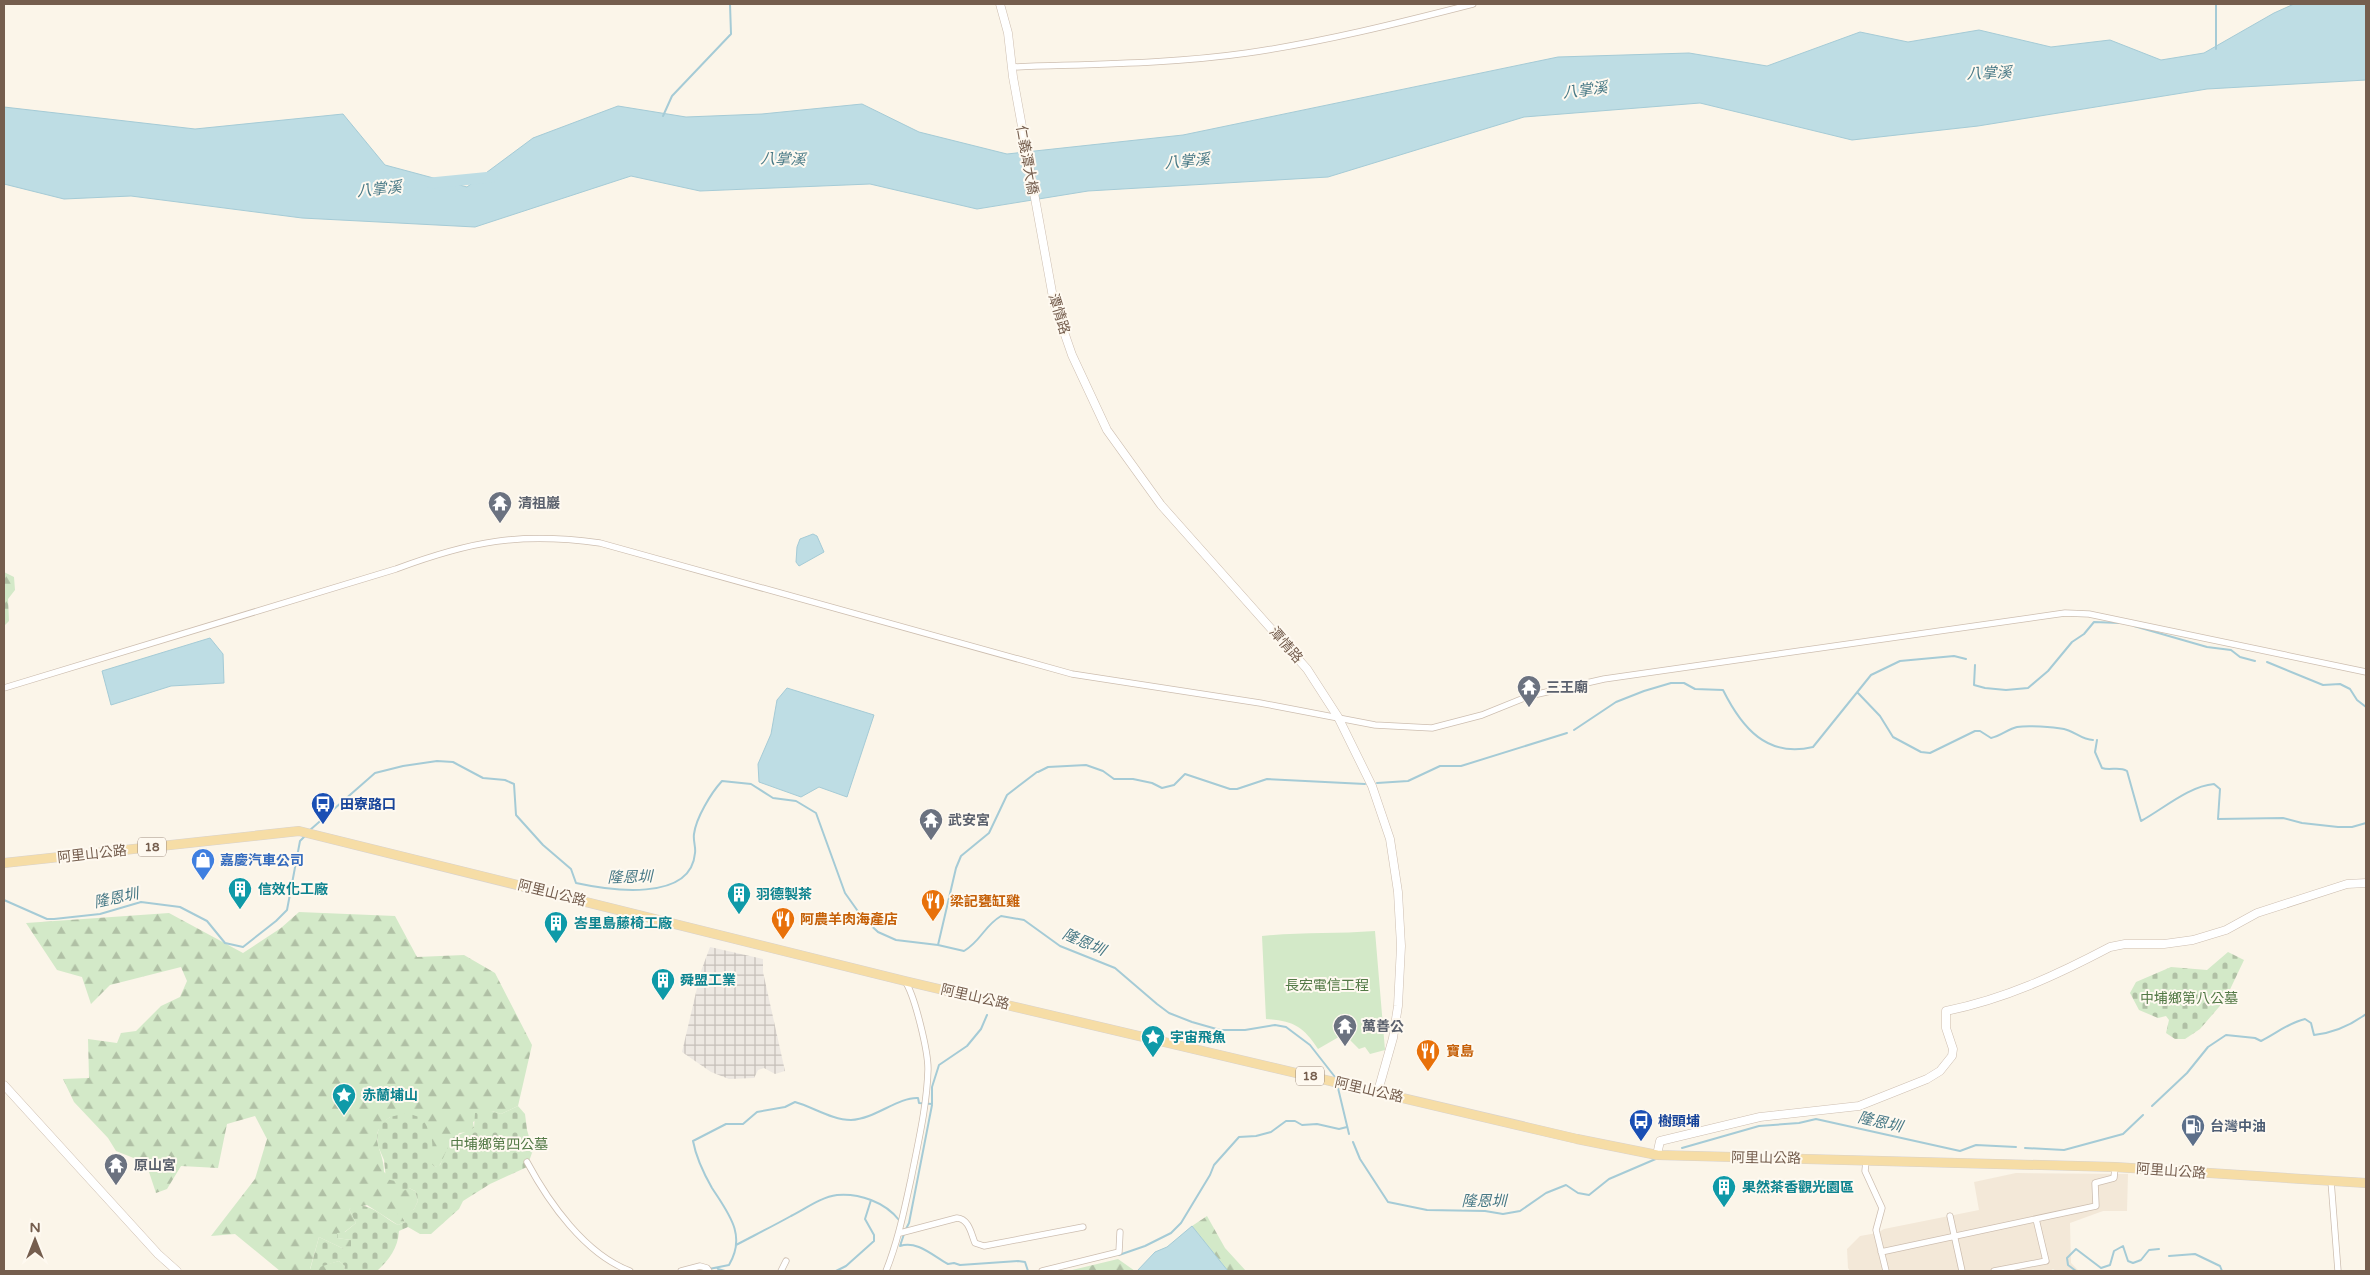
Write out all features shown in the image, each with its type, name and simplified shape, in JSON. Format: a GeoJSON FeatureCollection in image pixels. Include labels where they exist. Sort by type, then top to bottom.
{"type":"FeatureCollection","features":[{"type":"Feature","properties":{"kind":"main road","name":"阿里山公路"},"geometry":{"type":"LineString","coordinates":[[4,863],[299,831],[905,981],[1577,1139],[1657,1155],[2115,1167],[2331,1181]]}},
{"type":"Feature","properties":{"kind":"main road","name":"18"},"geometry":{"type":"LineString","coordinates":[[2331,1181],[2366,1183]]}},
{"type":"Feature","properties":{"kind":"street"},"geometry":{"type":"LineString","coordinates":[[1000,4],[1008,33],[1012,67],[1167,60],[1248,53],[1400,23],[1473,4]]}},
{"type":"Feature","properties":{"kind":"street","name":"仁義潭大橋"},"geometry":{"type":"LineString","coordinates":[[1012,67],[1042,244]]}},
{"type":"Feature","properties":{"kind":"street","name":"潭情路"},"geometry":{"type":"LineString","coordinates":[[1042,244],[1054,303],[1072,355],[1108,430],[1161,505],[1307,670],[1338,717],[1372,786],[1390,839],[1398,892],[1401,946],[1398,1006],[1393,1038],[1378,1092]]}},
{"type":"Feature","properties":{"kind":"street"},"geometry":{"type":"LineString","coordinates":[[4,688],[476,543],[515,538],[562,538],[600,543],[1072,674],[1338,717],[1375,725],[1432,728],[1482,715],[1550,690],[1604,679],[2079,612],[2366,672]]}},
{"type":"Feature","properties":{"kind":"street"},"geometry":{"type":"LineString","coordinates":[[1657,1155],[1660,1141],[1760,1117],[1859,1106],[1927,1080],[1940,1071],[1952,1056],[1953,1049],[1945,1022],[1946,1011],[1980,1004],[2024,989],[2114,946],[2164,944],[2193,940],[2226,930],[2257,913],[2347,884],[2366,883]]}},
{"type":"Feature","properties":{"kind":"street"},"geometry":{"type":"LineString","coordinates":[[886,1271],[900,1233],[922,1128],[928,1068],[912,990],[905,981]]}},
{"type":"Feature","properties":{"kind":"street"},"geometry":{"type":"LineString","coordinates":[[4,1086],[158,1254],[177,1271]]}},
{"type":"Feature","properties":{"kind":"street"},"geometry":{"type":"LineString","coordinates":[[1866,1161],[1865,1171],[1882,1208],[1876,1230],[1886,1271]]}},
{"type":"Feature","properties":{"kind":"street"},"geometry":{"type":"LineString","coordinates":[[528,1162],[541,1187],[561,1215],[597,1252],[630,1271]]}},
{"type":"Feature","properties":{"kind":"street"},"geometry":{"type":"LineString","coordinates":[[1880,1252],[2096,1206],[2095,1183],[2114,1178],[2115,1167]]}},
{"type":"Feature","properties":{"kind":"street"},"geometry":{"type":"LineString","coordinates":[[2331,1181],[2338,1271]]}},
{"type":"Feature","properties":{"kind":"street"},"geometry":{"type":"LineString","coordinates":[[1950,1216],[1962,1271]]}},
{"type":"Feature","properties":{"kind":"street"},"geometry":{"type":"LineString","coordinates":[[900,1233],[962,1218],[966,1222],[975,1243],[984,1246],[1083,1228]]}},
{"type":"Feature","properties":{"kind":"street"},"geometry":{"type":"LineString","coordinates":[[1994,1271],[2046,1261],[2036,1219]]}},
{"type":"Feature","properties":{"kind":"street"},"geometry":{"type":"LineString","coordinates":[[1042,1271],[1120,1252],[1120,1232]]}},
{"type":"Feature","properties":{"kind":"street"},"geometry":{"type":"LineString","coordinates":[[781,1271],[786,1261]]}},
{"type":"Feature","properties":{"kind":"street"},"geometry":{"type":"LineString","coordinates":[[681,1271],[700,1266],[707,1268],[708,1271]]}},
{"type":"Feature","properties":{"kind":"shaded area"},"geometry":{"type":"Polygon","coordinates":[[[710,947],[763,959],[763,972],[785,1071],[775,1074],[764,1068],[758,1070],[754,1078],[729,1079],[711,1072],[682,1052],[701,971],[710,947]]]}},
{"type":"Feature","properties":{"kind":"shaded area"},"geometry":{"type":"Polygon","coordinates":[[[2016,1173],[2128,1174],[2127,1211],[2103,1211],[2070,1223],[2071,1263],[2079,1271],[2056,1271],[2053,1269],[2050,1271],[1850,1271],[1848,1268],[1847,1249],[1860,1236],[1877,1233],[1884,1229],[1979,1210],[1974,1182],[2016,1173]]]}},
{"type":"Feature","properties":{"kind":"green space"},"geometry":{"type":"Polygon","coordinates":[[[4,572],[14,577],[15,590],[8,599],[9,621],[4,626],[4,572]]]}},
{"type":"Feature","properties":{"kind":"green space"},"geometry":{"type":"Polygon","coordinates":[[[299,912],[395,916],[417,957],[464,955],[495,973],[532,1045],[518,1106],[501,1114],[492,1111],[473,1122],[474,1128],[468,1132],[459,1133],[439,1166],[434,1167],[390,1117],[383,1124],[377,1136],[384,1172],[395,1181],[415,1191],[418,1201],[414,1209],[403,1218],[405,1222],[398,1225],[367,1205],[349,1209],[356,1223],[337,1238],[351,1240],[351,1250],[344,1249],[319,1237],[310,1269],[339,1261],[345,1266],[344,1271],[280,1271],[235,1234],[211,1236],[255,1179],[267,1139],[255,1116],[227,1124],[218,1168],[181,1166],[167,1189],[156,1193],[146,1163],[116,1151],[108,1138],[74,1102],[63,1079],[89,1078],[88,1039],[117,1043],[121,1033],[136,1031],[161,1006],[180,997],[187,981],[181,967],[110,985],[91,1004],[82,977],[57,970],[26,923],[169,913],[243,953],[281,928],[299,912]]]}},
{"type":"Feature","properties":{"kind":"green space","name":"長宏電信工程"},"geometry":{"type":"Polygon","coordinates":[[[1375,931],[1385,1050],[1370,1054],[1365,1047],[1359,1049],[1346,1036],[1337,1038],[1318,1049],[1307,1035],[1296,1026],[1283,1021],[1266,1019],[1262,936],[1375,931]]]}},
{"type":"Feature","properties":{"kind":"green space","name":"中埔鄉第八公墓"},"geometry":{"type":"Polygon","coordinates":[[[2228,952],[2244,960],[2225,1000],[2200,1029],[2185,1039],[2175,1039],[2166,1033],[2169,1020],[2166,1016],[2158,1018],[2139,1010],[2130,993],[2136,982],[2171,967],[2207,970],[2228,952]]]}},
{"type":"Feature","properties":{"kind":"green space","name":"中埔鄉第四公墓"},"geometry":{"type":"Polygon","coordinates":[[[518,1106],[525,1114],[527,1130],[533,1150],[527,1167],[490,1184],[463,1201],[459,1209],[431,1234],[420,1234],[408,1227],[399,1231],[397,1243],[392,1253],[377,1271],[344,1271],[345,1266],[339,1261],[310,1270],[319,1237],[344,1249],[351,1249],[351,1240],[337,1238],[337,1233],[345,1232],[356,1223],[349,1209],[356,1206],[368,1207],[398,1225],[405,1222],[398,1215],[397,1209],[405,1209],[409,1212],[414,1209],[418,1201],[415,1191],[409,1188],[403,1191],[395,1181],[386,1179],[384,1160],[378,1146],[377,1135],[380,1124],[390,1117],[407,1113],[422,1118],[432,1138],[430,1161],[434,1167],[440,1165],[452,1138],[474,1128],[475,1113],[492,1111],[501,1114],[518,1106]]]}},
{"type":"Feature","properties":{"kind":"green space"},"geometry":{"type":"Polygon","coordinates":[[[1207,1216],[1225,1248],[1246,1271],[1228,1271],[1192,1226],[1207,1216]]]}},
{"type":"Feature","properties":{"kind":"green space"},"geometry":{"type":"Polygon","coordinates":[[[1118,1259],[1135,1271],[1072,1270],[1118,1259]]]}},
{"type":"Feature","properties":{"kind":"water"},"geometry":{"type":"Polygon","coordinates":[[[2294,4],[2366,4],[2366,80],[2207,89],[1978,126],[1852,140],[1700,103],[1524,117],[1328,177],[1088,191],[977,209],[870,184],[700,191],[631,176],[475,227],[302,218],[131,196],[64,199],[4,184],[4,107],[195,129],[343,114],[385,165],[467,187],[533,138],[618,106],[686,117],[762,114],[862,104],[919,132],[1007,154],[1183,135],[1558,57],[1689,53],[1767,66],[1860,32],[1908,42],[1979,30],[2051,47],[2110,40],[2161,60],[2204,53],[2274,13],[2294,4]]]}},
{"type":"Feature","properties":{"kind":"water"},"geometry":{"type":"Polygon","coordinates":[[[813,534],[817,536],[824,552],[799,566],[796,562],[797,547],[800,539],[813,534]]]}},
{"type":"Feature","properties":{"kind":"water"},"geometry":{"type":"Polygon","coordinates":[[[210,638],[223,654],[224,683],[171,686],[111,705],[102,671],[210,638]]]}},
{"type":"Feature","properties":{"kind":"water"},"geometry":{"type":"Polygon","coordinates":[[[787,688],[874,715],[847,797],[819,787],[801,797],[759,782],[758,764],[771,734],[777,700],[787,688]]]}},
{"type":"Feature","properties":{"kind":"water"},"geometry":{"type":"Polygon","coordinates":[[[1192,1226],[1228,1271],[1137,1271],[1155,1252],[1167,1247],[1192,1226]]]}},
{"type":"Feature","properties":{"kind":"waterway"},"geometry":{"type":"LineString","coordinates":[[663,116],[672,96],[731,34],[730,4]]}},
{"type":"Feature","properties":{"kind":"waterway"},"geometry":{"type":"LineString","coordinates":[[2216,4],[2216,49]]}},
{"type":"Feature","properties":{"kind":"waterway","name":"八掌溪"},"geometry":{"type":"LineString","coordinates":[[431,183],[492,177]]}},
{"type":"Feature","properties":{"kind":"waterway"},"geometry":{"type":"LineString","coordinates":[[1975,665],[1974,685],[2006,690],[2028,688],[2048,671],[2072,642],[2084,634],[2094,622],[2120,623]]}},
{"type":"Feature","properties":{"kind":"waterway"},"geometry":{"type":"LineString","coordinates":[[2134,626],[2207,647],[2231,650],[2240,657],[2255,661]]}},
{"type":"Feature","properties":{"kind":"waterway"},"geometry":{"type":"LineString","coordinates":[[1574,730],[1616,702],[1671,683],[1684,683],[1695,689],[1723,690],[1730,704],[1748,728],[1769,744],[1782,748],[1813,747],[1871,675],[1900,661],[1954,656],[1966,659]]}},
{"type":"Feature","properties":{"kind":"waterway"},"geometry":{"type":"LineString","coordinates":[[2267,662],[2323,685],[2340,684],[2350,689],[2357,700],[2366,707]]}},
{"type":"Feature","properties":{"kind":"waterway"},"geometry":{"type":"LineString","coordinates":[[1858,693],[1880,716],[1893,737],[1921,752],[1930,753],[1975,731],[1980,731],[1991,738],[2022,726],[2064,729],[2085,739],[2093,740]]}},
{"type":"Feature","properties":{"kind":"waterway"},"geometry":{"type":"LineString","coordinates":[[1377,783],[1408,781],[1440,766],[1461,766],[1567,733]]}},
{"type":"Feature","properties":{"kind":"waterway"},"geometry":{"type":"LineString","coordinates":[[2097,740],[2095,752],[2102,768],[2127,771],[2141,821],[2186,793],[2214,784],[2220,789],[2218,819],[2283,818],[2302,823],[2338,827],[2352,827],[2366,823]]}},
{"type":"Feature","properties":{"kind":"waterway","name":"隆恩圳"},"geometry":{"type":"LineString","coordinates":[[310,830],[375,773],[403,766],[437,761],[453,762],[483,778],[505,780],[514,784],[516,815],[543,845],[571,869],[576,883],[627,890],[646,889],[664,886],[679,880],[690,869],[695,853],[695,828],[713,792],[722,781],[751,784],[773,798],[796,801],[816,813],[845,893],[862,917],[878,932],[896,940],[938,945],[964,951],[975,943],[990,924],[1001,916],[1024,920],[1060,946],[1115,968],[1169,1013],[1220,1030],[1245,1030],[1275,1025],[1286,1027],[1310,1045],[1335,1077]]}},
{"type":"Feature","properties":{"kind":"waterway"},"geometry":{"type":"LineString","coordinates":[[1038,772],[1048,767],[1086,765],[1103,771],[1114,779],[1133,779],[1152,783],[1162,788],[1174,785],[1185,774],[1230,789],[1237,789],[1267,779],[1365,784]]}},
{"type":"Feature","properties":{"kind":"waterway"},"geometry":{"type":"LineString","coordinates":[[938,945],[956,868],[961,856],[989,833],[1007,795],[1037,772]]}},
{"type":"Feature","properties":{"kind":"waterway","name":"隆恩圳"},"geometry":{"type":"LineString","coordinates":[[4,900],[47,919],[100,914],[141,902],[180,907],[207,921],[225,943],[243,947],[287,910],[300,841],[305,836]]}},
{"type":"Feature","properties":{"kind":"waterway","name":"隆恩圳"},"geometry":{"type":"LineString","coordinates":[[2152,1106],[2187,1073],[2208,1047],[2226,1035],[2255,1038],[2261,1041],[2305,1019],[2311,1023],[2314,1035],[2341,1028],[2366,1014]]}},
{"type":"Feature","properties":{"kind":"waterway"},"geometry":{"type":"LineString","coordinates":[[709,1269],[729,1265],[734,1254],[736,1234],[729,1215],[703,1171],[693,1141],[726,1124],[743,1124],[757,1112],[785,1107],[795,1102],[830,1116],[851,1120],[869,1116],[894,1104],[910,1099],[918,1098],[919,1103],[932,1104],[932,1087],[939,1065],[967,1046],[981,1029],[987,1015]]}},
{"type":"Feature","properties":{"kind":"waterway","name":"隆恩圳"},"geometry":{"type":"LineString","coordinates":[[1338,1088],[1349,1134]]}},
{"type":"Feature","properties":{"kind":"waterway"},"geometry":{"type":"LineString","coordinates":[[906,1229],[909,1223],[932,1105]]}},
{"type":"Feature","properties":{"kind":"waterway","name":"隆恩圳"},"geometry":{"type":"LineString","coordinates":[[2025,1148],[2064,1150],[2123,1134],[2143,1115]]}},
{"type":"Feature","properties":{"kind":"waterway","name":"隆恩圳"},"geometry":{"type":"LineString","coordinates":[[1682,1148],[1759,1126],[1799,1123],[1816,1119],[1960,1151],[1976,1145],[2016,1147]]}},
{"type":"Feature","properties":{"kind":"waterway"},"geometry":{"type":"LineString","coordinates":[[1119,1255],[1145,1246],[1171,1233],[1181,1223],[1214,1165],[1239,1137],[1256,1136],[1271,1132],[1286,1121],[1295,1121],[1302,1125],[1317,1124],[1339,1129],[1347,1127]]}},
{"type":"Feature","properties":{"kind":"waterway","name":"隆恩圳"},"geometry":{"type":"LineString","coordinates":[[1353,1142],[1360,1159],[1388,1202],[1427,1210],[1485,1211],[1503,1214],[1520,1211],[1546,1193],[1566,1185],[1578,1193],[1589,1195],[1609,1179],[1658,1158]]}},
{"type":"Feature","properties":{"kind":"waterway"},"geometry":{"type":"LineString","coordinates":[[736,1245],[819,1201],[837,1195],[863,1197],[871,1200],[886,1208],[899,1220]]}},
{"type":"Feature","properties":{"kind":"waterway"},"geometry":{"type":"LineString","coordinates":[[836,1271],[846,1266],[874,1241],[874,1235],[865,1219],[871,1200]]}},
{"type":"Feature","properties":{"kind":"waterway"},"geometry":{"type":"LineString","coordinates":[[904,1234],[900,1246],[913,1245],[919,1247],[948,1264],[960,1265],[1018,1261],[1025,1262],[1028,1271]]}},
{"type":"Feature","properties":{"kind":"waterway"},"geometry":{"type":"LineString","coordinates":[[2076,1271],[2068,1265],[2067,1258],[2076,1249],[2101,1268],[2110,1265],[2114,1251],[2123,1246],[2128,1261],[2133,1263],[2141,1260],[2149,1250],[2159,1249]]}},
{"type":"Feature","properties":{"kind":"waterway"},"geometry":{"type":"LineString","coordinates":[[2169,1256],[2195,1254],[2220,1266],[2222,1271]]}},
{"type":"Feature","properties":{"kind":"waterway"},"geometry":{"type":"LineString","coordinates":[[718,1269],[725,1271]]}},
{"type":"Feature","properties":{"kind":"place","name":"清祖巖"},"geometry":{"type":"Point","coordinates":[500,524]}},
{"type":"Feature","properties":{"kind":"place","name":"三王廟"},"geometry":{"type":"Point","coordinates":[1529,708]}},
{"type":"Feature","properties":{"kind":"place","name":"田寮路口"},"geometry":{"type":"Point","coordinates":[323,825]}},
{"type":"Feature","properties":{"kind":"place","name":"武安宮"},"geometry":{"type":"Point","coordinates":[931,841]}},
{"type":"Feature","properties":{"kind":"place","name":"嘉慶汽車公司"},"geometry":{"type":"Point","coordinates":[203,881]}},
{"type":"Feature","properties":{"kind":"place","name":"信效化工廠"},"geometry":{"type":"Point","coordinates":[240,910]}},
{"type":"Feature","properties":{"kind":"place","name":"羽德製茶"},"geometry":{"type":"Point","coordinates":[739,915]}},
{"type":"Feature","properties":{"kind":"place","name":"梁記甕缸雞"},"geometry":{"type":"Point","coordinates":[933,922]}},
{"type":"Feature","properties":{"kind":"place","name":"阿農羊肉海產店"},"geometry":{"type":"Point","coordinates":[783,940]}},
{"type":"Feature","properties":{"kind":"place","name":"峇里島藤椅工廠"},"geometry":{"type":"Point","coordinates":[556,944]}},
{"type":"Feature","properties":{"kind":"place","name":"舜盟工業"},"geometry":{"type":"Point","coordinates":[663,1001]}},
{"type":"Feature","properties":{"kind":"place","name":"萬善公"},"geometry":{"type":"Point","coordinates":[1345,1047]}},
{"type":"Feature","properties":{"kind":"place","name":"宇宙飛魚"},"geometry":{"type":"Point","coordinates":[1153,1058]}},
{"type":"Feature","properties":{"kind":"place","name":"寶島"},"geometry":{"type":"Point","coordinates":[1428,1072]}},
{"type":"Feature","properties":{"kind":"place","name":"赤蘭埔山"},"geometry":{"type":"Point","coordinates":[344,1116]}},
{"type":"Feature","properties":{"kind":"place","name":"樹頭埔"},"geometry":{"type":"Point","coordinates":[1641,1142]}},
{"type":"Feature","properties":{"kind":"place","name":"台灣中油"},"geometry":{"type":"Point","coordinates":[2193,1147]}},
{"type":"Feature","properties":{"kind":"place","name":"原山宮"},"geometry":{"type":"Point","coordinates":[116,1186]}},
{"type":"Feature","properties":{"kind":"place","name":"果然茶香觀光園區"},"geometry":{"type":"Point","coordinates":[1724,1208]}}]}
